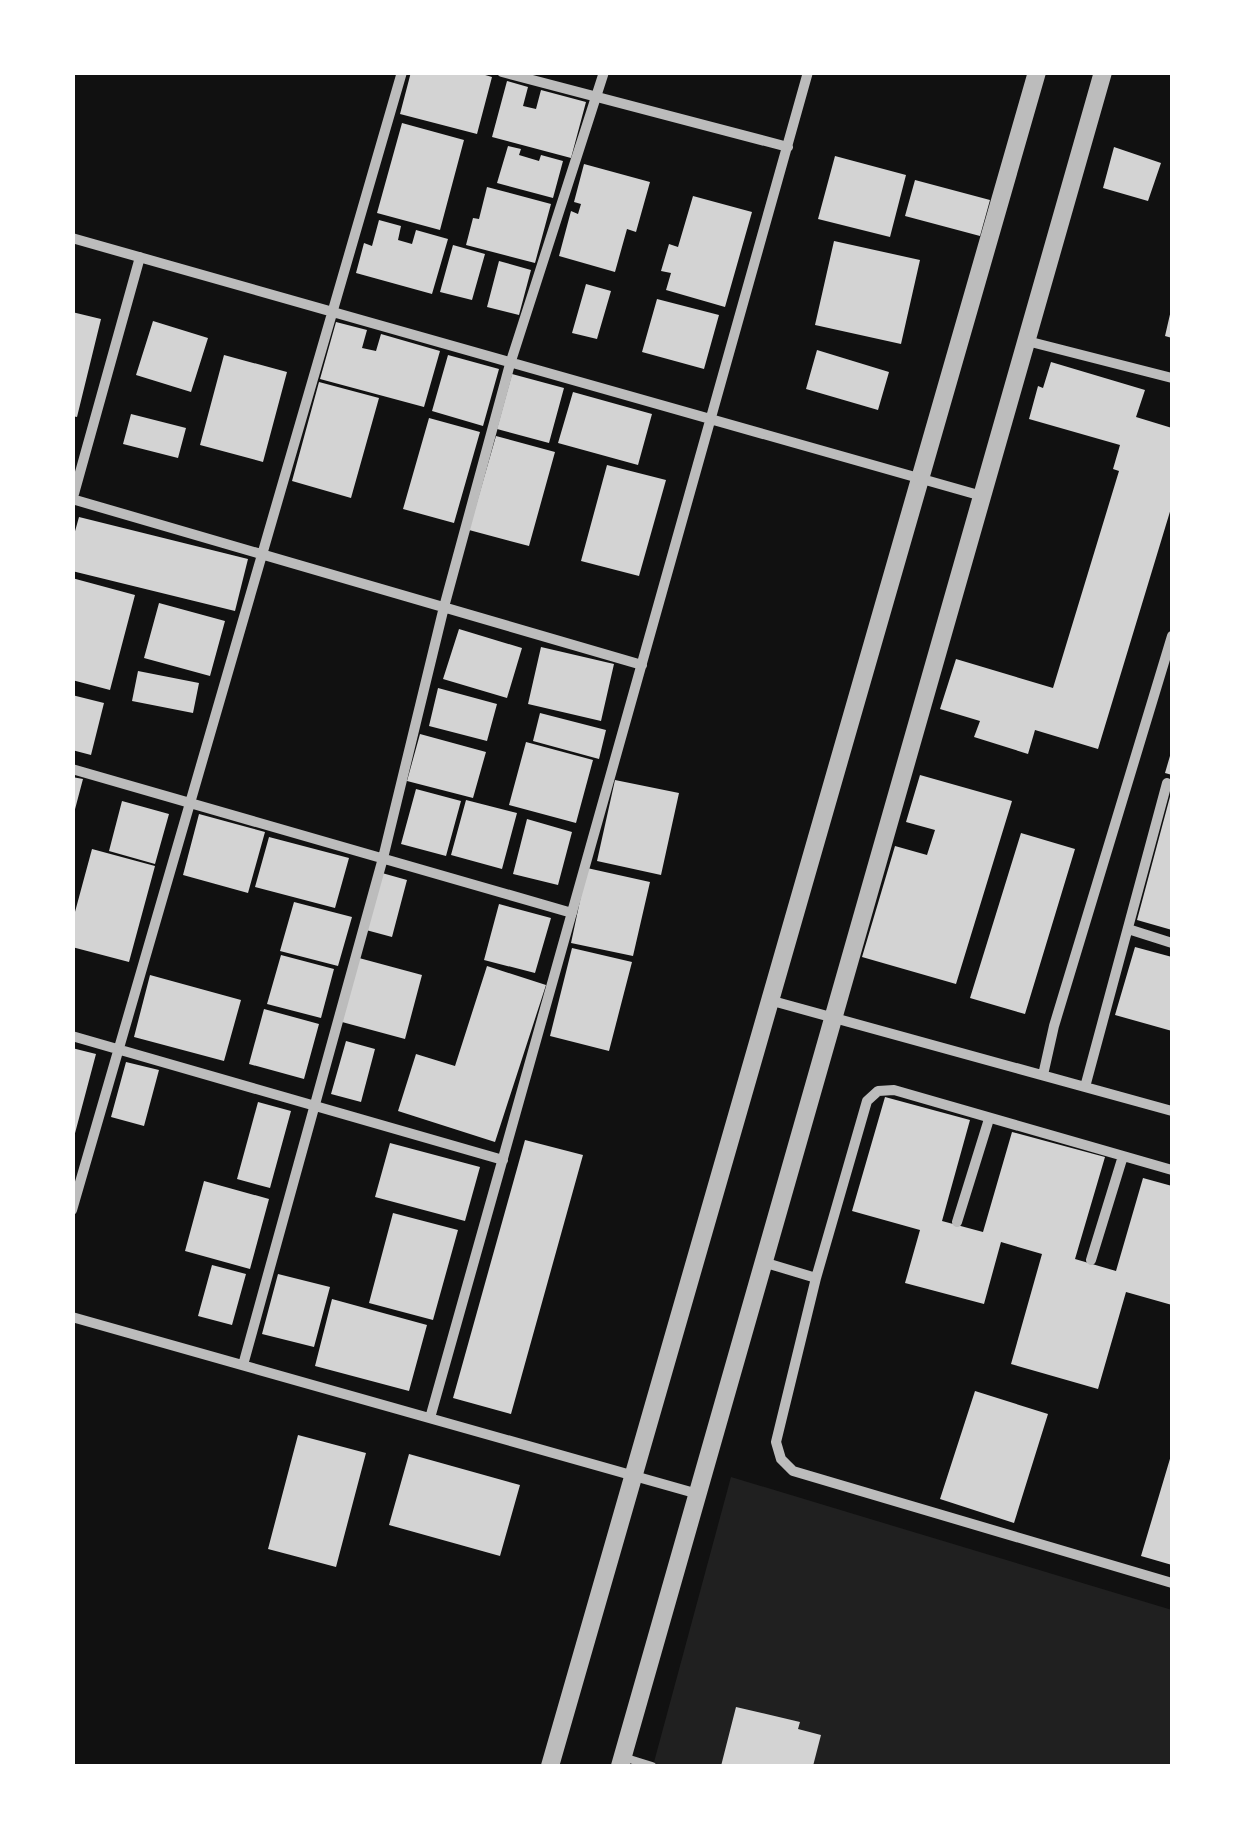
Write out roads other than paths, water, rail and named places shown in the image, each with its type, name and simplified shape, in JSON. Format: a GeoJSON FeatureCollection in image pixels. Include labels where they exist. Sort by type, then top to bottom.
{"type":"FeatureCollection","features":[{"type":"Feature","properties":{"kind":"street"},"geometry":{"type":"LineString","coordinates":[[72,1210],[402,72]]}},
{"type":"Feature","properties":{"kind":"street"},"geometry":{"type":"LineString","coordinates":[[502,72],[788,146]]}},
{"type":"Feature","properties":{"kind":"street"},"geometry":{"type":"LineString","coordinates":[[243,1365],[383,858],[444,607],[510,364],[604,72]]}},
{"type":"Feature","properties":{"kind":"street"},"geometry":{"type":"LineString","coordinates":[[430,1418],[808,72]]}},
{"type":"Feature","properties":{"kind":"street"},"geometry":{"type":"LineString","coordinates":[[550,1766],[1037,72]]}},
{"type":"Feature","properties":{"kind":"street"},"geometry":{"type":"LineString","coordinates":[[622,1762],[1103,72]]}},
{"type":"Feature","properties":{"kind":"street"},"geometry":{"type":"LineString","coordinates":[[72,238],[982,496]]}},
{"type":"Feature","properties":{"kind":"street"},"geometry":{"type":"LineString","coordinates":[[140,257],[73,500],[642,665]]}},
{"type":"Feature","properties":{"kind":"street"},"geometry":{"type":"LineString","coordinates":[[1026,341],[1172,378]]}},
{"type":"Feature","properties":{"kind":"street"},"geometry":{"type":"LineString","coordinates":[[1043,1075],[1054,1026],[1167,671],[1172,636]]}},
{"type":"Feature","properties":{"kind":"street"},"geometry":{"type":"LineString","coordinates":[[72,768],[572,913]]}},
{"type":"Feature","properties":{"kind":"street"},"geometry":{"type":"LineString","coordinates":[[1085,1087],[1167,783]]}},
{"type":"Feature","properties":{"kind":"street"},"geometry":{"type":"LineString","coordinates":[[1128,929],[1172,943]]}},
{"type":"Feature","properties":{"kind":"street"},"geometry":{"type":"LineString","coordinates":[[769,1000],[1172,1111]]}},
{"type":"Feature","properties":{"kind":"street"},"geometry":{"type":"LineString","coordinates":[[72,1036],[503,1160]]}},
{"type":"Feature","properties":{"kind":"street"},"geometry":{"type":"LineString","coordinates":[[1172,1170],[894,1090],[878,1091],[868,1101],[816,1278],[776,1442],[782,1459],[793,1471],[1172,1583]]}},
{"type":"Feature","properties":{"kind":"street"},"geometry":{"type":"LineString","coordinates":[[957,1222],[989,1119]]}},
{"type":"Feature","properties":{"kind":"street"},"geometry":{"type":"LineString","coordinates":[[1090,1260],[1123,1156]]}},
{"type":"Feature","properties":{"kind":"street"},"geometry":{"type":"LineString","coordinates":[[763,1262],[816,1278]]}},
{"type":"Feature","properties":{"kind":"street"},"geometry":{"type":"LineString","coordinates":[[72,1316],[698,1494]]}},
{"type":"Feature","properties":{"kind":"lane"},"geometry":{"type":"LineString","coordinates":[[622,1762],[652,1766]]}}]}
